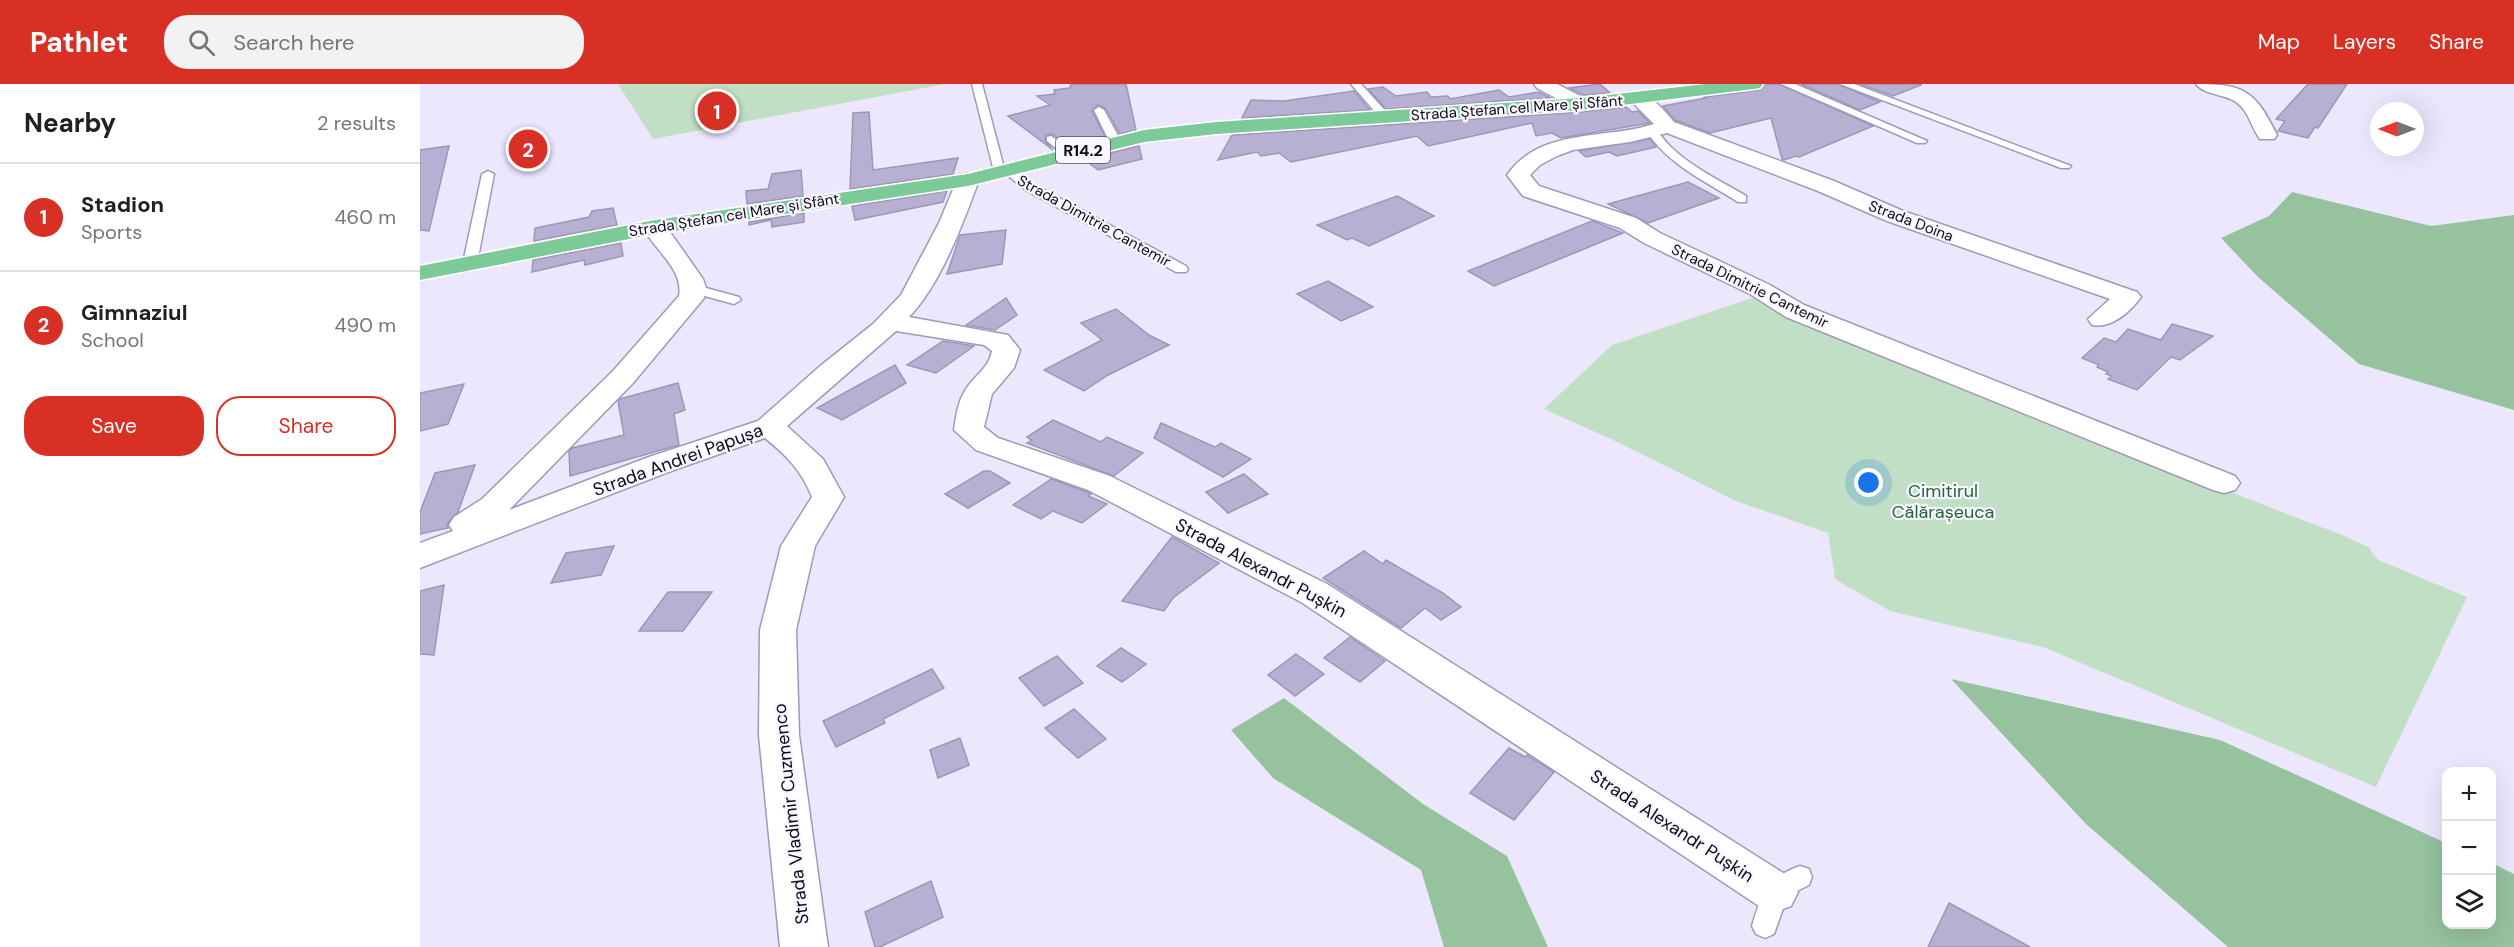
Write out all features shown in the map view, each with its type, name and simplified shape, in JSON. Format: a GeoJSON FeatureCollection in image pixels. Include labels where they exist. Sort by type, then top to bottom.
{"type":"FeatureCollection","features":[{"type":"Feature","properties":{"kind":"main road","name":"Strada Ștefan cel Mare și Sfânt"},"geometry":{"type":"LineString","coordinates":[[420,273],[655,227],[968,180],[1144,136],[1216,128],[1581,104],[1754,84]]}},
{"type":"Feature","properties":{"kind":"street"},"geometry":{"type":"LineString","coordinates":[[2205,84],[2248,100],[2255,109],[2267,135]]}},
{"type":"Feature","properties":{"kind":"street"},"geometry":{"type":"LineString","coordinates":[[1552,86],[1581,104]]}},
{"type":"Feature","properties":{"kind":"street"},"geometry":{"type":"LineString","coordinates":[[1638,99],[1653,110],[1659,129]]}},
{"type":"Feature","properties":{"kind":"street","name":"Strada Doina"},"geometry":{"type":"LineString","coordinates":[[1659,129],[1826,186],[1895,216],[2128,297],[2102,319]]}},
{"type":"Feature","properties":{"kind":"street","name":"Strada Dimitrie Cantemir"},"geometry":{"type":"LineString","coordinates":[[1659,129],[1583,141],[1562,147],[1540,158],[1518,175],[1531,191],[1628,223],[1652,238],[1759,289],[1795,311],[2224,483]]}},
{"type":"Feature","properties":{"kind":"street","name":"Strada Andrei Papușa"},"geometry":{"type":"LineString","coordinates":[[420,556],[660,464],[769,427],[891,322],[912,299],[951,223],[968,180]]}},
{"type":"Feature","properties":{"kind":"street"},"geometry":{"type":"LineString","coordinates":[[420,551],[494,506],[623,377],[691,298],[695,290],[681,263],[658,236],[655,227]]}},
{"type":"Feature","properties":{"kind":"street","name":"Strada Alexandr Pușkin"},"geometry":{"type":"LineString","coordinates":[[891,322],[988,338],[1001,344],[1006,350],[1004,364],[980,389],[971,410],[969,430],[987,444],[1099,483],[1314,593],[1788,885]]}},
{"type":"Feature","properties":{"kind":"street","name":"Strada Vladimir Cuzmenco"},"geometry":{"type":"LineString","coordinates":[[769,427],[814,467],[821,477],[828,497],[798,546],[778,630],[779,735],[804,947]]}},
{"type":"Feature","properties":{"kind":"lane"},"geometry":{"type":"LineString","coordinates":[[977,84],[1003,172]]}},
{"type":"Feature","properties":{"kind":"lane","name":"Strada Ștefan cel Mare și Sfânt"},"geometry":{"type":"LineString","coordinates":[[1356,84],[1386,118]]}},
{"type":"Feature","properties":{"kind":"lane"},"geometry":{"type":"LineString","coordinates":[[1786,84],[1920,141]]}},
{"type":"Feature","properties":{"kind":"lane"},"geometry":{"type":"LineString","coordinates":[[1845,84],[2065,166]]}},
{"type":"Feature","properties":{"kind":"lane"},"geometry":{"type":"LineString","coordinates":[[1099,110],[1116,142]]}},
{"type":"Feature","properties":{"kind":"lane"},"geometry":{"type":"LineString","coordinates":[[1659,129],[1658,142],[1669,152],[1743,199]]}},
{"type":"Feature","properties":{"kind":"lane"},"geometry":{"type":"LineString","coordinates":[[1052,139],[1070,154]]}},
{"type":"Feature","properties":{"kind":"lane","name":"Strada Dimitrie Cantemir"},"geometry":{"type":"LineString","coordinates":[[1003,172],[1181,269]]}},
{"type":"Feature","properties":{"kind":"lane"},"geometry":{"type":"LineString","coordinates":[[470,263],[488,174]]}},
{"type":"Feature","properties":{"kind":"lane"},"geometry":{"type":"LineString","coordinates":[[695,290],[734,300]]}},
{"type":"Feature","properties":{"kind":"lane"},"geometry":{"type":"LineString","coordinates":[[1765,926],[1788,885]]}},
{"type":"Feature","properties":{"kind":"green space"},"geometry":{"type":"Polygon","coordinates":[[[618,84],[945,84],[653,139],[618,84]]]}},
{"type":"Feature","properties":{"kind":"green space"},"geometry":{"type":"Polygon","coordinates":[[[2292,192],[2431,226],[2514,215],[2514,410],[2359,364],[2259,278],[2221,238],[2269,216],[2292,192]]]}},
{"type":"Feature","properties":{"kind":"green space","name":"Cimitirul Călărașeuca"},"geometry":{"type":"Polygon","coordinates":[[[1752,298],[2342,535],[2368,547],[2378,560],[2467,597],[2376,787],[2043,647],[1890,611],[1835,579],[1828,533],[1736,501],[1613,440],[1544,409],[1612,345],[1752,298]]]}},
{"type":"Feature","properties":{"kind":"green space"},"geometry":{"type":"Polygon","coordinates":[[[1951,679],[2220,740],[2442,841],[2442,929],[2496,929],[2496,865],[2514,874],[2514,947],[2228,947],[2086,824],[1951,679]]]}},
{"type":"Feature","properties":{"kind":"green space"},"geometry":{"type":"Polygon","coordinates":[[[1284,698],[1423,804],[1507,856],[1548,947],[1444,947],[1421,870],[1273,778],[1231,730],[1284,698]]]}},
{"type":"Feature","properties":{"kind":"building"},"geometry":{"type":"Polygon","coordinates":[[[1071,84],[1126,84],[1136,130],[1120,134],[1106,109],[1098,105],[1092,111],[1105,137],[1070,146],[1052,134],[1046,135],[1045,141],[1053,150],[1008,116],[1050,105],[1037,96],[1055,94],[1054,90],[1070,88],[1071,84]]]}},
{"type":"Feature","properties":{"kind":"building"},"geometry":{"type":"Polygon","coordinates":[[[1600,84],[1610,93],[1584,95],[1569,88],[1600,84]]]}},
{"type":"Feature","properties":{"kind":"building"},"geometry":{"type":"Polygon","coordinates":[[[1765,84],[1779,84],[1873,126],[1799,157],[1784,160],[1771,118],[1710,133],[1675,120],[1663,106],[1706,98],[1704,97],[1760,90],[1765,84]]]}},
{"type":"Feature","properties":{"kind":"building"},"geometry":{"type":"Polygon","coordinates":[[[1801,84],[1838,84],[1880,102],[1860,110],[1801,84]]]}},
{"type":"Feature","properties":{"kind":"building"},"geometry":{"type":"Polygon","coordinates":[[[1860,84],[1921,84],[1921,85],[1893,96],[1860,84]]]}},
{"type":"Feature","properties":{"kind":"building"},"geometry":{"type":"Polygon","coordinates":[[[2308,84],[2347,84],[2318,128],[2315,127],[2308,138],[2278,131],[2285,121],[2276,119],[2308,84]]]}},
{"type":"Feature","properties":{"kind":"building"},"geometry":{"type":"Polygon","coordinates":[[[1383,87],[1396,96],[1427,92],[1431,97],[1448,96],[1450,99],[1499,90],[1509,97],[1539,92],[1550,98],[1386,109],[1368,89],[1383,87]]]}},
{"type":"Feature","properties":{"kind":"building"},"geometry":{"type":"Polygon","coordinates":[[[1354,91],[1370,110],[1242,118],[1251,100],[1284,101],[1354,91]]]}},
{"type":"Feature","properties":{"kind":"building"},"geometry":{"type":"Polygon","coordinates":[[[1626,107],[1632,112],[1638,111],[1650,123],[1561,138],[1552,133],[1536,136],[1532,123],[1428,146],[1417,136],[1291,162],[1279,153],[1261,156],[1257,152],[1218,160],[1232,135],[1626,107]]]}},
{"type":"Feature","properties":{"kind":"building"},"geometry":{"type":"Polygon","coordinates":[[[869,112],[873,170],[958,158],[953,174],[850,189],[853,113],[869,112]]]}},
{"type":"Feature","properties":{"kind":"building"},"geometry":{"type":"Polygon","coordinates":[[[1650,139],[1656,147],[1617,156],[1609,152],[1586,157],[1579,151],[1650,139]]]}},
{"type":"Feature","properties":{"kind":"building"},"geometry":{"type":"Polygon","coordinates":[[[449,146],[429,231],[420,230],[420,150],[449,146]]]}},
{"type":"Feature","properties":{"kind":"building"},"geometry":{"type":"Polygon","coordinates":[[[1139,146],[1142,159],[1098,170],[1084,159],[1139,146]]]}},
{"type":"Feature","properties":{"kind":"building"},"geometry":{"type":"Polygon","coordinates":[[[801,170],[803,196],[747,204],[746,191],[768,189],[772,174],[801,170]]]}},
{"type":"Feature","properties":{"kind":"building"},"geometry":{"type":"Polygon","coordinates":[[[1688,182],[1719,198],[1648,223],[1608,204],[1688,182]]]}},
{"type":"Feature","properties":{"kind":"building"},"geometry":{"type":"Polygon","coordinates":[[[947,191],[943,202],[855,220],[852,206],[947,191]]]}},
{"type":"Feature","properties":{"kind":"building"},"geometry":{"type":"Polygon","coordinates":[[[1397,196],[1434,216],[1369,246],[1352,238],[1347,240],[1317,225],[1397,196]]]}},
{"type":"Feature","properties":{"kind":"building"},"geometry":{"type":"Polygon","coordinates":[[[613,208],[617,225],[534,241],[535,228],[589,217],[592,211],[613,208]]]}},
{"type":"Feature","properties":{"kind":"building"},"geometry":{"type":"Polygon","coordinates":[[[804,213],[804,222],[772,227],[771,220],[749,225],[749,222],[804,213]]]}},
{"type":"Feature","properties":{"kind":"building"},"geometry":{"type":"Polygon","coordinates":[[[1592,221],[1623,233],[1494,286],[1468,271],[1592,221]]]}},
{"type":"Feature","properties":{"kind":"building"},"geometry":{"type":"Polygon","coordinates":[[[1006,230],[1002,264],[947,274],[960,235],[1006,230]]]}},
{"type":"Feature","properties":{"kind":"building"},"geometry":{"type":"Polygon","coordinates":[[[621,243],[623,256],[585,265],[584,260],[532,272],[533,260],[621,243]]]}},
{"type":"Feature","properties":{"kind":"building"},"geometry":{"type":"Polygon","coordinates":[[[1328,281],[1373,307],[1341,321],[1297,294],[1328,281]]]}},
{"type":"Feature","properties":{"kind":"building"},"geometry":{"type":"Polygon","coordinates":[[[1006,298],[1017,315],[995,330],[966,325],[1006,298]]]}},
{"type":"Feature","properties":{"kind":"building"},"geometry":{"type":"Polygon","coordinates":[[[1116,309],[1149,335],[1169,345],[1108,375],[1084,391],[1044,370],[1102,340],[1081,323],[1116,309]]]}},
{"type":"Feature","properties":{"kind":"building"},"geometry":{"type":"Polygon","coordinates":[[[2172,324],[2213,336],[2180,360],[2171,357],[2137,390],[2108,379],[2112,376],[2106,374],[2108,372],[2097,367],[2099,365],[2082,358],[2104,338],[2116,342],[2128,329],[2161,340],[2172,324]]]}},
{"type":"Feature","properties":{"kind":"building"},"geometry":{"type":"Polygon","coordinates":[[[943,341],[974,346],[936,373],[907,365],[943,341]]]}},
{"type":"Feature","properties":{"kind":"building"},"geometry":{"type":"Polygon","coordinates":[[[895,365],[906,383],[842,420],[817,408],[895,365]]]}},
{"type":"Feature","properties":{"kind":"building"},"geometry":{"type":"Polygon","coordinates":[[[678,383],[685,410],[674,414],[679,445],[570,476],[569,451],[572,448],[624,435],[618,401],[620,399],[678,383]]]}},
{"type":"Feature","properties":{"kind":"building"},"geometry":{"type":"Polygon","coordinates":[[[464,384],[448,424],[420,431],[420,393],[464,384]]]}},
{"type":"Feature","properties":{"kind":"building"},"geometry":{"type":"Polygon","coordinates":[[[1053,420],[1101,442],[1107,437],[1143,453],[1114,476],[1027,443],[1032,440],[1027,437],[1053,420]]]}},
{"type":"Feature","properties":{"kind":"building"},"geometry":{"type":"Polygon","coordinates":[[[1161,423],[1215,447],[1221,443],[1251,459],[1223,477],[1154,438],[1161,423]]]}},
{"type":"Feature","properties":{"kind":"building"},"geometry":{"type":"Polygon","coordinates":[[[475,465],[458,512],[447,524],[448,528],[420,534],[420,512],[435,473],[475,465]]]}},
{"type":"Feature","properties":{"kind":"building"},"geometry":{"type":"Polygon","coordinates":[[[984,471],[990,471],[1010,483],[968,508],[945,494],[984,471]]]}},
{"type":"Feature","properties":{"kind":"building"},"geometry":{"type":"Polygon","coordinates":[[[1244,474],[1268,494],[1228,513],[1206,492],[1244,474]]]}},
{"type":"Feature","properties":{"kind":"building"},"geometry":{"type":"Polygon","coordinates":[[[1051,479],[1087,492],[1091,494],[1088,496],[1107,504],[1082,523],[1053,511],[1041,519],[1013,505],[1051,479]]]}},
{"type":"Feature","properties":{"kind":"building"},"geometry":{"type":"Polygon","coordinates":[[[1172,537],[1219,563],[1173,598],[1164,611],[1122,601],[1172,537]]]}},
{"type":"Feature","properties":{"kind":"building"},"geometry":{"type":"Polygon","coordinates":[[[614,546],[601,575],[551,583],[566,553],[614,546]]]}},
{"type":"Feature","properties":{"kind":"building"},"geometry":{"type":"Polygon","coordinates":[[[1364,551],[1383,564],[1386,560],[1443,593],[1461,607],[1441,620],[1425,608],[1401,628],[1323,578],[1364,551]]]}},
{"type":"Feature","properties":{"kind":"building"},"geometry":{"type":"Polygon","coordinates":[[[444,585],[434,655],[420,654],[420,591],[444,585]]]}},
{"type":"Feature","properties":{"kind":"building"},"geometry":{"type":"Polygon","coordinates":[[[668,592],[712,592],[683,631],[639,631],[668,592]]]}},
{"type":"Feature","properties":{"kind":"building"},"geometry":{"type":"Polygon","coordinates":[[[1350,637],[1385,661],[1360,682],[1324,658],[1350,637]]]}},
{"type":"Feature","properties":{"kind":"building"},"geometry":{"type":"Polygon","coordinates":[[[1121,648],[1146,664],[1122,682],[1097,666],[1121,648]]]}},
{"type":"Feature","properties":{"kind":"building"},"geometry":{"type":"Polygon","coordinates":[[[1296,654],[1324,674],[1295,696],[1268,675],[1296,654]]]}},
{"type":"Feature","properties":{"kind":"building"},"geometry":{"type":"Polygon","coordinates":[[[1057,656],[1083,683],[1044,706],[1019,678],[1057,656]]]}},
{"type":"Feature","properties":{"kind":"building"},"geometry":{"type":"Polygon","coordinates":[[[932,669],[944,688],[883,719],[885,723],[836,747],[823,721],[932,669]]]}},
{"type":"Feature","properties":{"kind":"building"},"geometry":{"type":"Polygon","coordinates":[[[1074,709],[1106,739],[1078,758],[1045,728],[1074,709]]]}},
{"type":"Feature","properties":{"kind":"building"},"geometry":{"type":"Polygon","coordinates":[[[960,738],[969,765],[938,778],[930,750],[960,738]]]}},
{"type":"Feature","properties":{"kind":"building"},"geometry":{"type":"Polygon","coordinates":[[[1509,748],[1525,757],[1527,755],[1554,772],[1514,820],[1470,793],[1509,748]]]}},
{"type":"Feature","properties":{"kind":"building"},"geometry":{"type":"Polygon","coordinates":[[[931,881],[943,917],[880,947],[875,947],[865,912],[931,881]]]}},
{"type":"Feature","properties":{"kind":"building"},"geometry":{"type":"Polygon","coordinates":[[[1949,903],[2030,947],[1928,947],[1949,903]]]}},
{"type":"Feature","properties":{"kind":"place","name":"Stadion"},"geometry":{"type":"Point","coordinates":[717,111]}},
{"type":"Feature","properties":{"kind":"place","name":"Gimnaziul"},"geometry":{"type":"Point","coordinates":[528,149]}}]}
